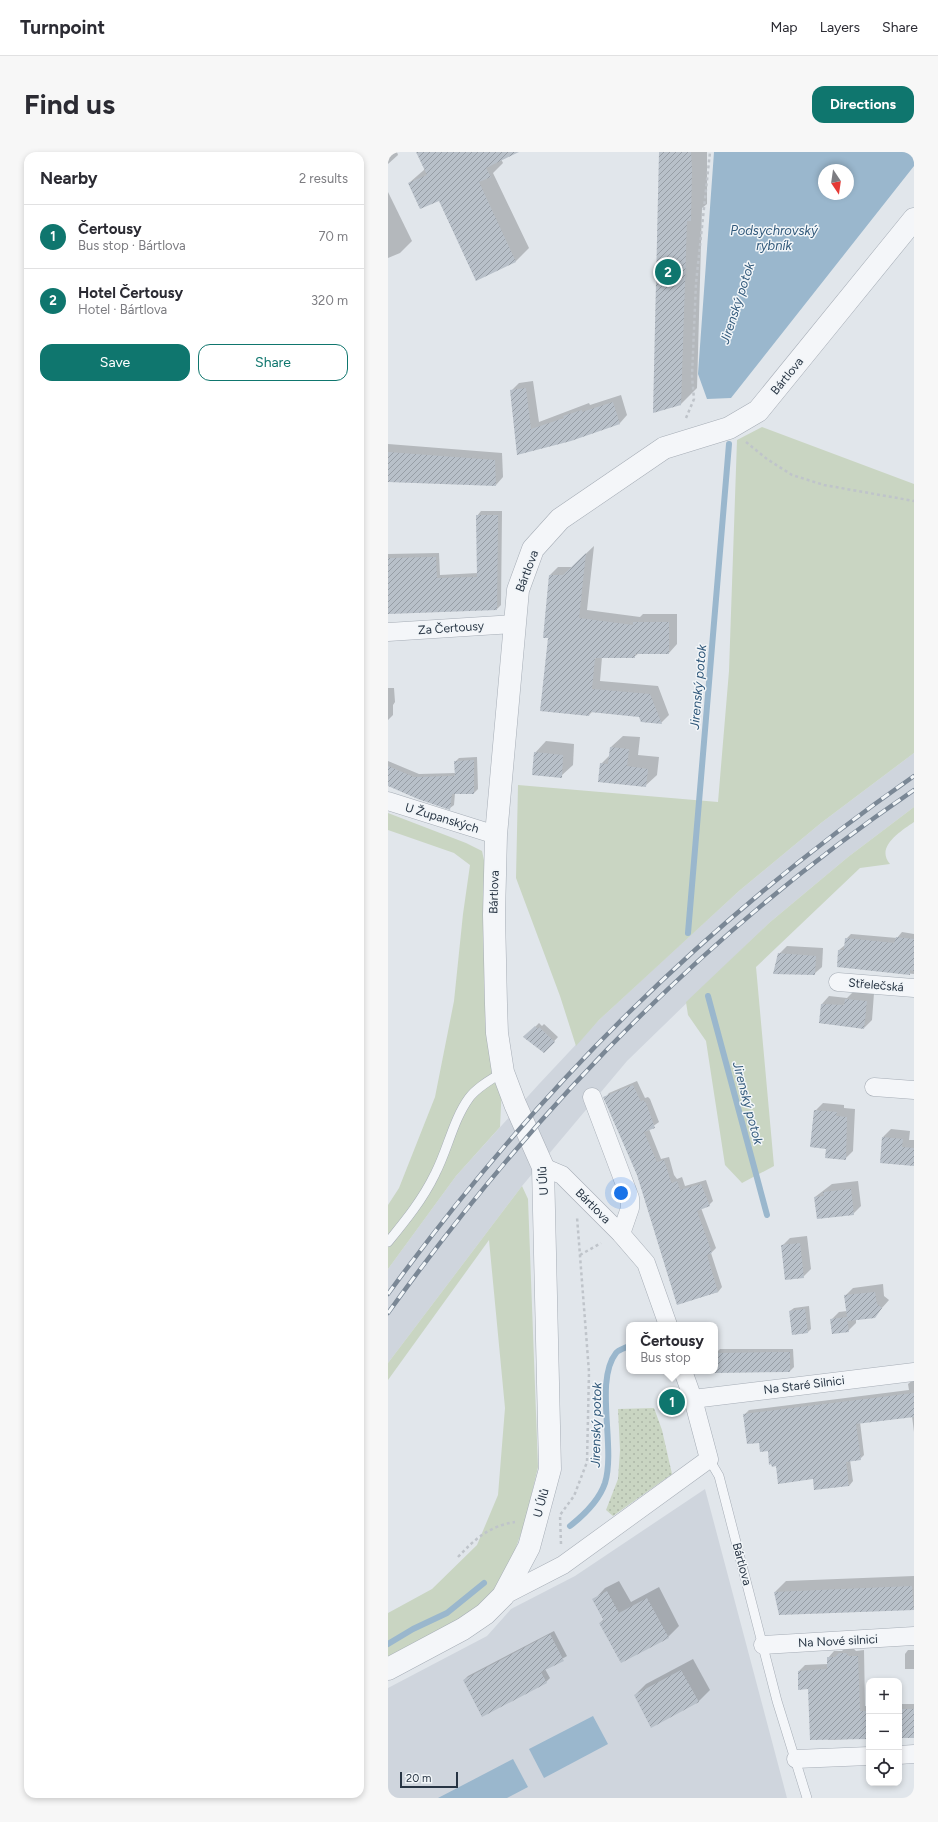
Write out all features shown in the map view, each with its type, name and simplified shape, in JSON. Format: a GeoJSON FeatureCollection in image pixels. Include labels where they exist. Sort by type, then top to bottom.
{"type":"FeatureCollection","features":[{"type":"Feature","properties":{"kind":"street","name":"Bártlova"},"geometry":{"type":"LineString","coordinates":[[667,1322],[646,1263],[621,1234],[589,1202],[562,1176],[542,1162],[534,1148],[503,1072],[497,1033],[494,915],[496,835],[518,590],[533,549],[560,519],[664,448],[729,428],[758,412],[914,219]]}},
{"type":"Feature","properties":{"kind":"street","name":"Za Čertousy"},"geometry":{"type":"LineString","coordinates":[[388,632],[514,624]]}},
{"type":"Feature","properties":{"kind":"street","name":"U Županských"},"geometry":{"type":"LineString","coordinates":[[388,801],[496,835]]}},
{"type":"Feature","properties":{"kind":"street","name":"Střelečská"},"geometry":{"type":"LineString","coordinates":[[838,982],[914,988]]}},
{"type":"Feature","properties":{"kind":"street"},"geometry":{"type":"LineString","coordinates":[[874,1087],[914,1090]]}},
{"type":"Feature","properties":{"kind":"street","name":"Bártlova"},"geometry":{"type":"LineString","coordinates":[[592,1097],[630,1198],[630,1208],[621,1234]]}},
{"type":"Feature","properties":{"kind":"street","name":"U Úlů"},"geometry":{"type":"LineString","coordinates":[[388,1669],[463,1628],[485,1614],[503,1596],[529,1547],[550,1469],[542,1162]]}},
{"type":"Feature","properties":{"kind":"street","name":"Na Staré Silnici"},"geometry":{"type":"LineString","coordinates":[[693,1399],[914,1372]]}},
{"type":"Feature","properties":{"kind":"street","name":"Bártlova"},"geometry":{"type":"LineString","coordinates":[[685,1374],[709,1459]]}},
{"type":"Feature","properties":{"kind":"street"},"geometry":{"type":"LineString","coordinates":[[503,1596],[563,1565],[709,1459]]}},
{"type":"Feature","properties":{"kind":"street","name":"Na Nové silnici"},"geometry":{"type":"LineString","coordinates":[[763,1645],[914,1636]]}},
{"type":"Feature","properties":{"kind":"street"},"geometry":{"type":"LineString","coordinates":[[902,1755],[914,1754]]}},
{"type":"Feature","properties":{"kind":"street"},"geometry":{"type":"LineString","coordinates":[[796,1759],[866,1756]]}},
{"type":"Feature","properties":{"kind":"lane"},"geometry":{"type":"LineString","coordinates":[[388,1242],[420,1202],[435,1174],[458,1118],[470,1097],[490,1080],[503,1072]]}},
{"type":"Feature","properties":{"kind":"lane","name":"Bártlova"},"geometry":{"type":"LineString","coordinates":[[709,1459],[719,1476],[777,1701],[807,1798]]}},
{"type":"Feature","properties":{"kind":"path"},"geometry":{"type":"LineString","coordinates":[[682,420],[688,418],[694,399],[692,376],[696,283],[710,152]]}},
{"type":"Feature","properties":{"kind":"path"},"geometry":{"type":"LineString","coordinates":[[729,428],[767,459],[792,474],[824,485],[914,501]]}},
{"type":"Feature","properties":{"kind":"path"},"geometry":{"type":"LineString","coordinates":[[563,1565],[560,1541],[560,1515],[574,1496],[587,1462],[589,1372],[577,1212],[589,1202]]}},
{"type":"Feature","properties":{"kind":"path"},"geometry":{"type":"LineString","coordinates":[[580,1254],[601,1243]]}},
{"type":"Feature","properties":{"kind":"path"},"geometry":{"type":"LineString","coordinates":[[458,1557],[475,1538],[502,1524],[537,1518]]}},
{"type":"Feature","properties":{"kind":"shaded area"},"geometry":{"type":"Polygon","coordinates":[[[914,753],[914,807],[848,857],[769,923],[627,1061],[522,1186],[388,1363],[388,1269],[456,1176],[599,1020],[655,968],[739,891],[821,823],[914,753]]]}},
{"type":"Feature","properties":{"kind":"shaded area"},"geometry":{"type":"Polygon","coordinates":[[[705,1489],[787,1798],[388,1798],[388,1688],[487,1636],[511,1609],[575,1576],[705,1489]]]}},
{"type":"Feature","properties":{"kind":"green space"},"geometry":{"type":"Polygon","coordinates":[[[762,427],[914,484],[914,753],[821,823],[739,891],[599,1020],[576,1046],[560,996],[516,878],[518,785],[718,802],[729,671],[737,440],[762,427]]]}},
{"type":"Feature","properties":{"kind":"green space"},"geometry":{"type":"Polygon","coordinates":[[[914,807],[914,822],[897,835],[888,846],[886,858],[890,864],[860,868],[756,967],[774,1166],[742,1183],[725,1165],[706,1041],[688,1015],[686,1002],[769,923],[848,857],[914,807]]]}},
{"type":"Feature","properties":{"kind":"green space"},"geometry":{"type":"Polygon","coordinates":[[[388,813],[466,843],[482,851],[487,874],[502,1085],[500,1127],[456,1176],[388,1269],[388,1205],[399,1188],[435,1097],[454,1001],[463,914],[470,865],[454,853],[388,830],[388,813]]]}},
{"type":"Feature","properties":{"kind":"green space"},"geometry":{"type":"Polygon","coordinates":[[[522,1186],[528,1199],[538,1467],[525,1522],[509,1567],[490,1600],[455,1624],[388,1658],[388,1613],[432,1589],[477,1545],[498,1495],[505,1408],[489,1240],[388,1380],[388,1363],[522,1186]]]}},
{"type":"Feature","properties":{"kind":"green space"},"geometry":{"type":"Polygon","coordinates":[[[654,1408],[662,1430],[672,1474],[613,1516],[606,1510],[618,1479],[620,1450],[618,1409],[654,1408]]]}},
{"type":"Feature","properties":{"kind":"water","name":"Podsychrovský rybník"},"geometry":{"type":"Polygon","coordinates":[[[714,152],[914,152],[914,166],[731,398],[707,399],[698,374],[714,152]]]}},
{"type":"Feature","properties":{"kind":"water"},"geometry":{"type":"Polygon","coordinates":[[[593,1716],[608,1744],[544,1778],[529,1749],[593,1716]]]}},
{"type":"Feature","properties":{"kind":"water"},"geometry":{"type":"Polygon","coordinates":[[[513,1759],[528,1787],[507,1798],[438,1798],[513,1759]]]}},
{"type":"Feature","properties":{"kind":"building"},"geometry":{"type":"Polygon","coordinates":[[[416,152],[519,152],[486,168],[491,177],[479,182],[516,262],[476,281],[439,201],[420,209],[408,183],[427,175],[416,152]]]}},
{"type":"Feature","properties":{"kind":"building"},"geometry":{"type":"Polygon","coordinates":[[[659,152],[691,152],[691,221],[687,221],[681,405],[653,413],[659,152]]]}},
{"type":"Feature","properties":{"kind":"building"},"geometry":{"type":"Polygon","coordinates":[[[526,388],[531,429],[564,418],[563,416],[582,410],[582,412],[613,402],[620,424],[571,441],[517,455],[510,390],[526,388]]]}},
{"type":"Feature","properties":{"kind":"building"},"geometry":{"type":"Polygon","coordinates":[[[388,452],[495,460],[496,486],[388,482],[388,452]]]}},
{"type":"Feature","properties":{"kind":"building"},"geometry":{"type":"Polygon","coordinates":[[[476,515],[498,515],[497,610],[388,614],[388,558],[436,557],[437,578],[477,577],[476,515]]]}},
{"type":"Feature","properties":{"kind":"building"},"geometry":{"type":"Polygon","coordinates":[[[586,553],[579,618],[633,625],[633,622],[669,622],[669,654],[635,654],[635,658],[595,658],[592,689],[650,694],[662,724],[641,722],[639,717],[590,712],[589,716],[540,711],[548,638],[543,638],[549,575],[563,575],[586,553]]]}},
{"type":"Feature","properties":{"kind":"building"},"geometry":{"type":"Polygon","coordinates":[[[610,747],[629,749],[627,766],[648,769],[646,787],[598,782],[600,763],[608,764],[610,747]]]}},
{"type":"Feature","properties":{"kind":"building"},"geometry":{"type":"Polygon","coordinates":[[[534,752],[563,755],[562,778],[532,775],[534,752]]]}},
{"type":"Feature","properties":{"kind":"building"},"geometry":{"type":"Polygon","coordinates":[[[474,760],[474,794],[452,794],[450,810],[418,799],[388,786],[388,766],[414,777],[455,776],[454,761],[474,760]]]}},
{"type":"Feature","properties":{"kind":"building"},"geometry":{"type":"Polygon","coordinates":[[[896,937],[914,939],[914,971],[910,970],[910,975],[837,967],[838,950],[844,950],[845,938],[894,943],[896,937]]]}},
{"type":"Feature","properties":{"kind":"building"},"geometry":{"type":"Polygon","coordinates":[[[778,953],[816,956],[815,975],[773,974],[778,953]]]}},
{"type":"Feature","properties":{"kind":"building"},"geometry":{"type":"Polygon","coordinates":[[[845,999],[867,1001],[864,1029],[819,1023],[821,1004],[844,1005],[845,999]]]}},
{"type":"Feature","properties":{"kind":"building"},"geometry":{"type":"Polygon","coordinates":[[[535,1026],[538,1029],[539,1027],[555,1042],[544,1053],[523,1037],[535,1026]]]}},
{"type":"Feature","properties":{"kind":"building"},"geometry":{"type":"Polygon","coordinates":[[[633,1085],[641,1102],[643,1100],[646,1103],[655,1128],[644,1132],[657,1162],[664,1160],[672,1183],[677,1181],[680,1190],[701,1184],[710,1206],[697,1211],[712,1253],[707,1255],[718,1292],[677,1305],[637,1175],[603,1097],[633,1085]]]}},
{"type":"Feature","properties":{"kind":"building"},"geometry":{"type":"Polygon","coordinates":[[[814,1110],[837,1112],[836,1116],[847,1117],[846,1160],[825,1158],[826,1149],[810,1147],[814,1110]]]}},
{"type":"Feature","properties":{"kind":"building"},"geometry":{"type":"Polygon","coordinates":[[[882,1137],[903,1139],[902,1147],[914,1148],[914,1166],[880,1163],[882,1137]]]}},
{"type":"Feature","properties":{"kind":"building"},"geometry":{"type":"Polygon","coordinates":[[[851,1189],[854,1215],[817,1219],[814,1197],[824,1196],[823,1192],[851,1189]]]}},
{"type":"Feature","properties":{"kind":"building"},"geometry":{"type":"Polygon","coordinates":[[[800,1243],[804,1278],[785,1280],[781,1245],[800,1243]]]}},
{"type":"Feature","properties":{"kind":"building"},"geometry":{"type":"Polygon","coordinates":[[[875,1292],[877,1304],[882,1308],[875,1318],[848,1321],[847,1319],[849,1332],[832,1334],[830,1319],[847,1317],[844,1295],[875,1292]]]}},
{"type":"Feature","properties":{"kind":"building"},"geometry":{"type":"Polygon","coordinates":[[[805,1309],[808,1333],[792,1335],[789,1311],[805,1309]]]}},
{"type":"Feature","properties":{"kind":"building"},"geometry":{"type":"Polygon","coordinates":[[[790,1352],[790,1372],[718,1373],[718,1353],[790,1352]]]}},
{"type":"Feature","properties":{"kind":"building"},"geometry":{"type":"Polygon","coordinates":[[[914,1393],[914,1417],[856,1424],[861,1460],[846,1462],[849,1486],[814,1490],[813,1479],[778,1484],[776,1466],[772,1467],[771,1464],[769,1465],[768,1451],[760,1452],[759,1443],[747,1444],[743,1414],[914,1393]]]}},
{"type":"Feature","properties":{"kind":"building"},"geometry":{"type":"Polygon","coordinates":[[[912,1586],[914,1610],[779,1615],[774,1592],[912,1586]]]}},
{"type":"Feature","properties":{"kind":"building"},"geometry":{"type":"Polygon","coordinates":[[[607,1591],[619,1613],[647,1598],[669,1638],[621,1663],[599,1623],[604,1621],[592,1599],[607,1591]]]}},
{"type":"Feature","properties":{"kind":"building"},"geometry":{"type":"Polygon","coordinates":[[[550,1634],[564,1661],[541,1672],[547,1683],[482,1717],[463,1680],[550,1634]]]}},
{"type":"Feature","properties":{"kind":"building"},"geometry":{"type":"Polygon","coordinates":[[[839,1653],[846,1653],[849,1656],[858,1656],[860,1711],[866,1711],[866,1739],[810,1740],[808,1689],[798,1690],[798,1671],[827,1669],[827,1657],[835,1657],[839,1653]]]}},
{"type":"Feature","properties":{"kind":"building"},"geometry":{"type":"Polygon","coordinates":[[[681,1670],[699,1702],[651,1728],[634,1695],[681,1670]]]}},
{"type":"Feature","properties":{"kind":"building"},"geometry":{"type":"Polygon","coordinates":[[[902,1709],[914,1709],[914,1738],[902,1738],[902,1709]]]}},
{"type":"Feature","properties":{"kind":"waterway","name":"Jirenský potok"},"geometry":{"type":"LineString","coordinates":[[688,933],[729,444]]}},
{"type":"Feature","properties":{"kind":"waterway","name":"Jirenský potok"},"geometry":{"type":"LineString","coordinates":[[708,996],[767,1215]]}},
{"type":"Feature","properties":{"kind":"waterway","name":"Jirenský potok"},"geometry":{"type":"LineString","coordinates":[[570,1526],[581,1517],[599,1496],[605,1483],[608,1468],[607,1380],[610,1365],[616,1353],[626,1347]]}},
{"type":"Feature","properties":{"kind":"waterway","name":"Jirenský potok"},"geometry":{"type":"LineString","coordinates":[[388,1644],[413,1629],[447,1613],[484,1583]]}},
{"type":"Feature","properties":{"kind":"railway"},"geometry":{"type":"LineString","coordinates":[[388,1294],[445,1219],[504,1147],[565,1078],[629,1012],[695,950],[765,890],[838,832],[914,776]]}},
{"type":"Feature","properties":{"kind":"railway"},"geometry":{"type":"LineString","coordinates":[[388,1313],[444,1238],[502,1166],[564,1096],[628,1028],[695,964],[765,902],[838,844],[914,790]]}},
{"type":"Feature","properties":{"kind":"place","name":"Hotel Čertousy"},"geometry":{"type":"Point","coordinates":[668,272]}},
{"type":"Feature","properties":{"kind":"place","name":"Čertousy"},"geometry":{"type":"Point","coordinates":[672,1402]}}]}
